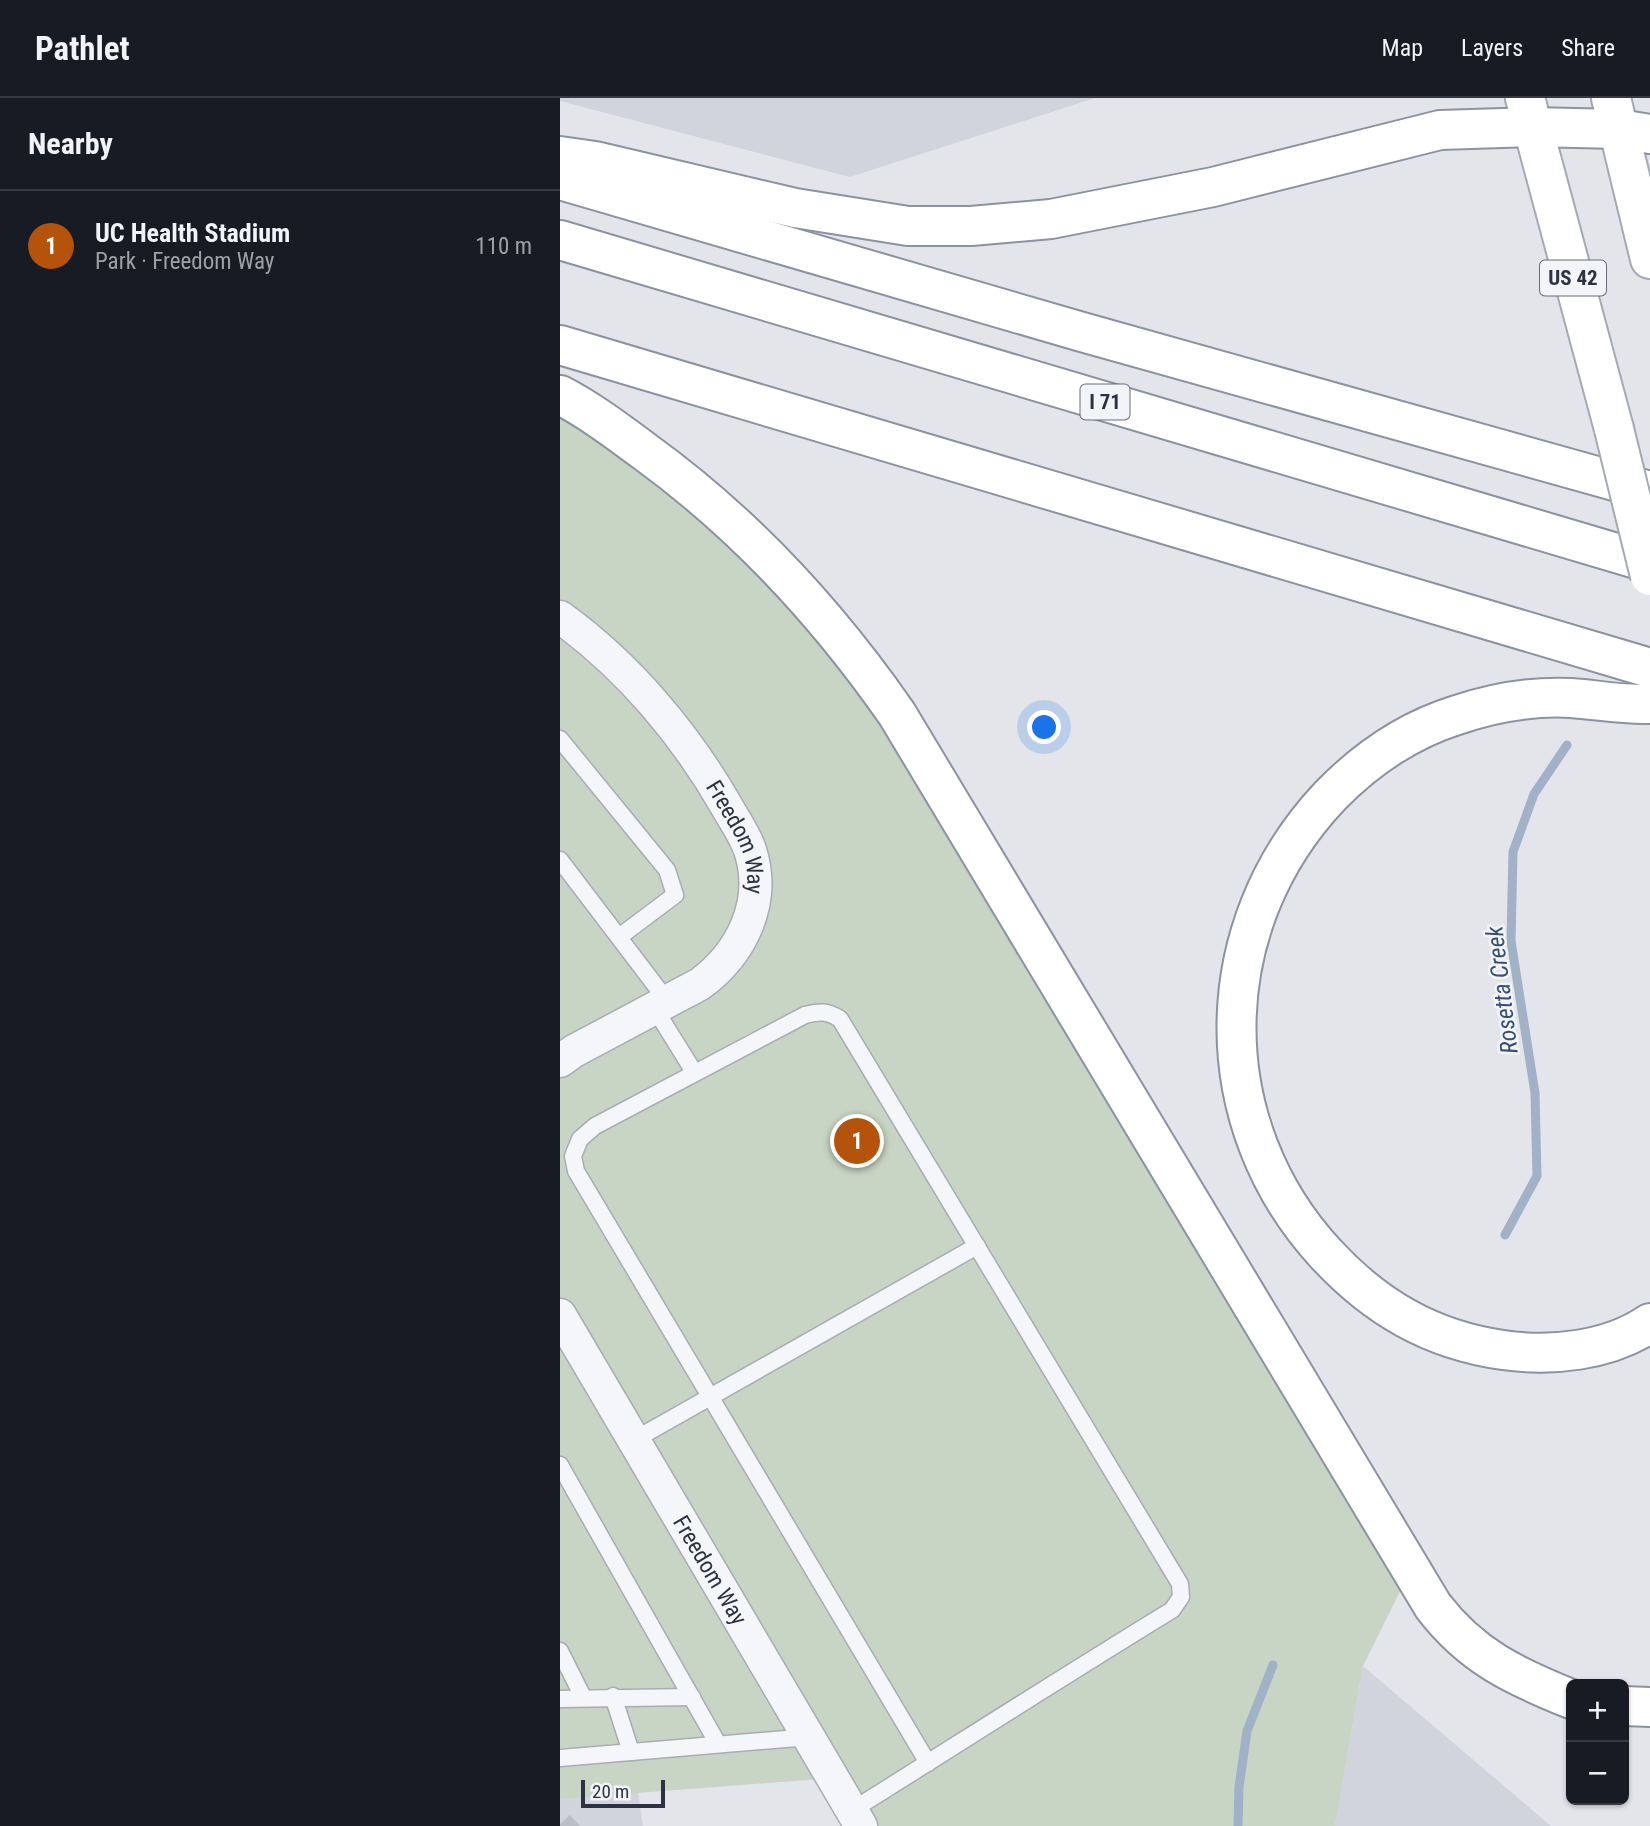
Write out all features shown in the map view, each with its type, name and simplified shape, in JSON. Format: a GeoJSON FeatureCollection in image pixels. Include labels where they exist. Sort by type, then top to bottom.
{"type":"FeatureCollection","features":[{"type":"Feature","properties":{"kind":"main road"},"geometry":{"type":"LineString","coordinates":[[560,156],[595,161],[795,208],[908,226],[971,226],[1051,219],[1213,187],[1440,130],[1528,112],[1627,120],[1650,259]]}},
{"type":"Feature","properties":{"kind":"main road","name":"US 42"},"geometry":{"type":"LineString","coordinates":[[1528,112],[1614,429],[1650,576]]}},
{"type":"Feature","properties":{"kind":"main road"},"geometry":{"type":"LineString","coordinates":[[560,180],[1082,332],[1650,491]]}},
{"type":"Feature","properties":{"kind":"main road","name":"I 71"},"geometry":{"type":"LineString","coordinates":[[560,240],[1650,563]]}},
{"type":"Feature","properties":{"kind":"main road"},"geometry":{"type":"LineString","coordinates":[[560,345],[1650,668]]}},
{"type":"Feature","properties":{"kind":"main road"},"geometry":{"type":"LineString","coordinates":[[560,395],[626,437],[710,500],[763,549],[832,625],[897,714],[1433,1605],[1451,1630],[1486,1659],[1566,1697]]}},
{"type":"Feature","properties":{"kind":"main road"},"geometry":{"type":"LineString","coordinates":[[1650,704],[1627,705],[1572,698],[1511,701],[1457,715],[1426,727],[1392,746],[1348,778],[1313,814],[1283,857],[1259,904],[1245,947],[1236,1005],[1236,1040],[1242,1091],[1251,1125],[1258,1147],[1283,1199],[1310,1237],[1353,1284],[1388,1310],[1429,1332],[1475,1346],[1522,1353],[1569,1350],[1602,1344],[1622,1338],[1650,1323]]}},
{"type":"Feature","properties":{"kind":"main road"},"geometry":{"type":"LineString","coordinates":[[1629,1706],[1650,1707]]}},
{"type":"Feature","properties":{"kind":"street","name":"Freedom Way"},"geometry":{"type":"LineString","coordinates":[[560,617],[616,663],[711,778],[750,850],[754,901],[749,925],[734,952],[717,972],[662,1006],[574,1051],[560,1061]]}},
{"type":"Feature","properties":{"kind":"street","name":"Freedom Way"},"geometry":{"type":"LineString","coordinates":[[560,1315],[856,1819]]}},
{"type":"Feature","properties":{"kind":"lane"},"geometry":{"type":"LineString","coordinates":[[560,740],[667,870],[675,895],[619,937]]}},
{"type":"Feature","properties":{"kind":"lane"},"geometry":{"type":"LineString","coordinates":[[560,860],[619,937],[662,1006],[694,1072]]}},
{"type":"Feature","properties":{"kind":"lane"},"geometry":{"type":"LineString","coordinates":[[856,1819],[928,1763],[1172,1610],[1181,1597],[1180,1584],[840,1020],[831,1013],[819,1011],[805,1015],[595,1126],[580,1139],[573,1156],[576,1171],[928,1763]]}},
{"type":"Feature","properties":{"kind":"lane"},"geometry":{"type":"LineString","coordinates":[[634,1440],[709,1395],[977,1246]]}},
{"type":"Feature","properties":{"kind":"lane"},"geometry":{"type":"LineString","coordinates":[[560,1465],[718,1745]]}},
{"type":"Feature","properties":{"kind":"lane"},"geometry":{"type":"LineString","coordinates":[[560,1651],[583,1697]]}},
{"type":"Feature","properties":{"kind":"lane"},"geometry":{"type":"LineString","coordinates":[[560,1699],[613,1696],[692,1697]]}},
{"type":"Feature","properties":{"kind":"lane"},"geometry":{"type":"LineString","coordinates":[[613,1696],[631,1752]]}},
{"type":"Feature","properties":{"kind":"lane"},"geometry":{"type":"LineString","coordinates":[[560,1758],[809,1737]]}},
{"type":"Feature","properties":{"kind":"shaded area"},"geometry":{"type":"Polygon","coordinates":[[[560,98],[1095,98],[850,177],[560,101],[560,98]]]}},
{"type":"Feature","properties":{"kind":"shaded area"},"geometry":{"type":"Polygon","coordinates":[[[1363,1666],[1551,1826],[1335,1826],[1363,1666]]]}},
{"type":"Feature","properties":{"kind":"shaded area"},"geometry":{"type":"Polygon","coordinates":[[[638,1792],[643,1826],[560,1826],[560,1799],[638,1792]]]}},
{"type":"Feature","properties":{"kind":"green space"},"geometry":{"type":"Polygon","coordinates":[[[560,395],[832,625],[1411,1569],[1363,1666],[1335,1826],[861,1826],[833,1778],[560,1799],[560,395]]]}},
{"type":"Feature","properties":{"kind":"building"},"geometry":{"type":"Polygon","coordinates":[[[570,1815],[580,1826],[560,1826],[560,1824],[570,1815]]]}},
{"type":"Feature","properties":{"kind":"waterway","name":"Rosetta Creek"},"geometry":{"type":"LineString","coordinates":[[1505,1235],[1537,1176],[1535,1093],[1511,941],[1513,852],[1534,794],[1567,745]]}},
{"type":"Feature","properties":{"kind":"waterway","name":"Rosetta Creek"},"geometry":{"type":"LineString","coordinates":[[1238,1826],[1239,1787],[1247,1731],[1273,1665]]}},
{"type":"Feature","properties":{"kind":"place","name":"UC Health Stadium"},"geometry":{"type":"Point","coordinates":[857,1141]}}]}
